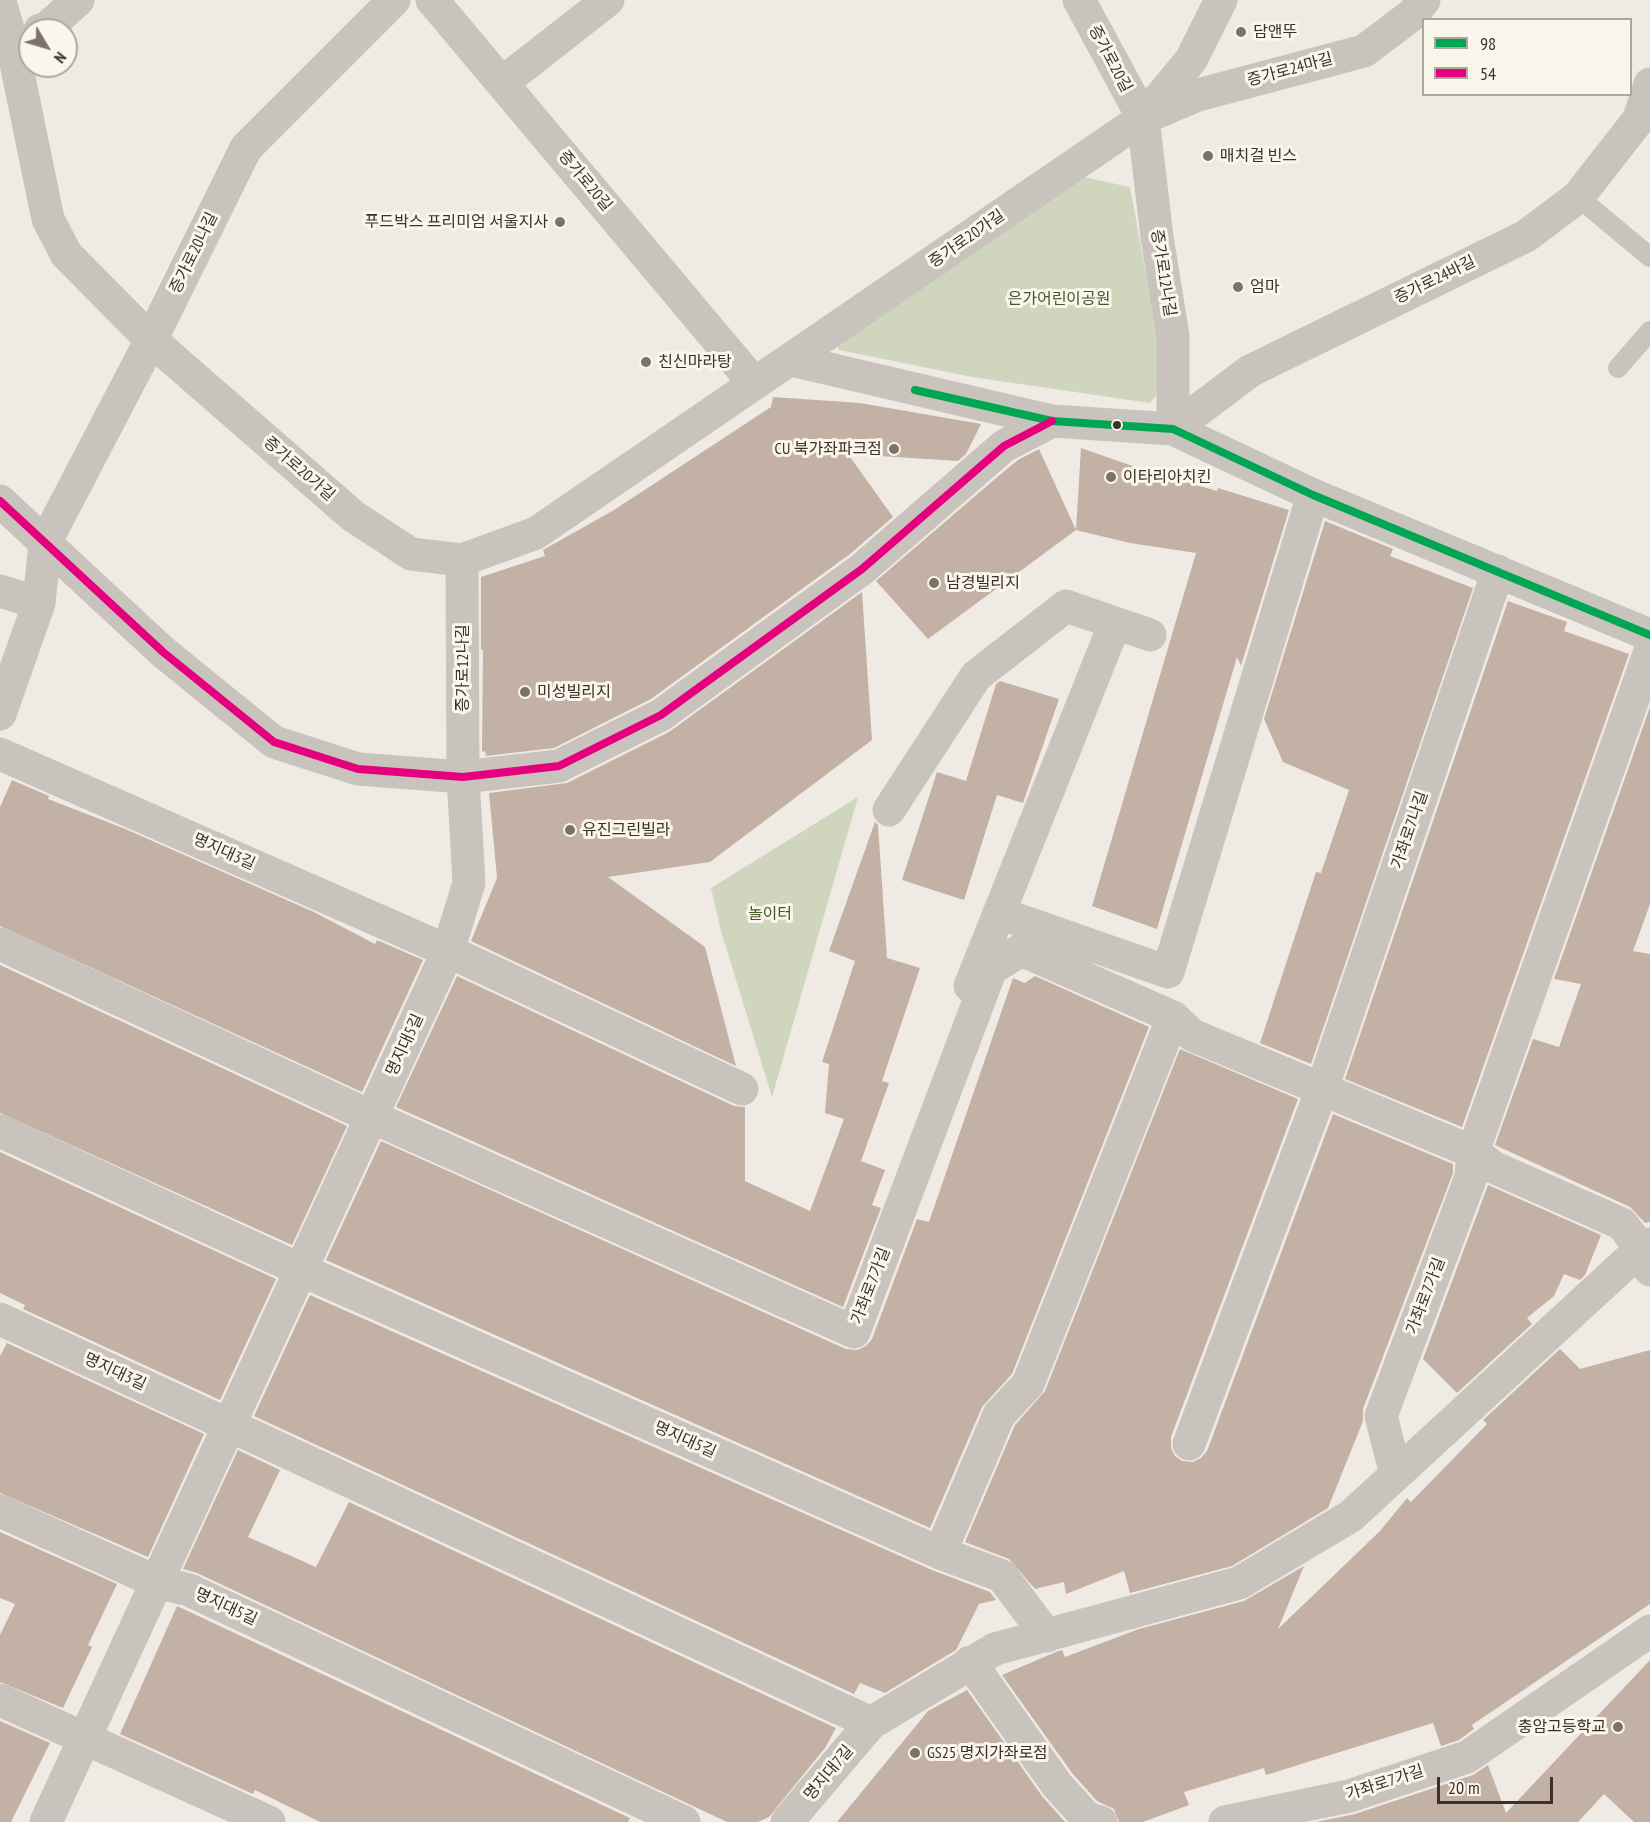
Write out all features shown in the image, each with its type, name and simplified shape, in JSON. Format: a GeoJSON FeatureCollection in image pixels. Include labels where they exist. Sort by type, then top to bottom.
{"type":"FeatureCollection","features":[{"type":"Feature","properties":{"kind":"street"},"geometry":{"type":"LineString","coordinates":[[58,18],[78,0]]}},
{"type":"Feature","properties":{"kind":"street","name":"증가로20나길"},"geometry":{"type":"LineString","coordinates":[[45,543],[152,340],[246,148],[394,0]]}},
{"type":"Feature","properties":{"kind":"street"},"geometry":{"type":"LineString","coordinates":[[432,0],[502,83],[608,0]]}},
{"type":"Feature","properties":{"kind":"street","name":"증가로20길"},"geometry":{"type":"LineString","coordinates":[[1079,0],[1143,118]]}},
{"type":"Feature","properties":{"kind":"street"},"geometry":{"type":"LineString","coordinates":[[1143,118],[1191,60],[1221,0]]}},
{"type":"Feature","properties":{"kind":"street","name":"증가로24마길"},"geometry":{"type":"LineString","coordinates":[[1143,118],[1198,95],[1364,51],[1413,14],[1424,0]]}},
{"type":"Feature","properties":{"kind":"street","name":"증가로20가길"},"geometry":{"type":"LineString","coordinates":[[0,2],[18,23]]}},
{"type":"Feature","properties":{"kind":"street","name":"증가로20가길"},"geometry":{"type":"LineString","coordinates":[[32,78],[48,219],[66,254],[152,340],[353,516],[411,554],[462,560],[536,533],[1143,118]]}},
{"type":"Feature","properties":{"kind":"street","name":"증가로20길"},"geometry":{"type":"LineString","coordinates":[[502,83],[754,383]]}},
{"type":"Feature","properties":{"kind":"street","name":"증가로24바길"},"geometry":{"type":"LineString","coordinates":[[1173,429],[1250,370],[1526,236],[1578,197],[1644,118],[1650,84]]}},
{"type":"Feature","properties":{"kind":"street","name":"증가로12나길"},"geometry":{"type":"LineString","coordinates":[[1143,118],[1157,237],[1173,336],[1173,429]]}},
{"type":"Feature","properties":{"kind":"street"},"geometry":{"type":"LineString","coordinates":[[791,360],[1052,421],[1173,429],[1313,495],[1650,635]]}},
{"type":"Feature","properties":{"kind":"street"},"geometry":{"type":"LineString","coordinates":[[0,501],[164,652],[274,742],[358,769],[463,777],[559,766],[661,715],[862,569],[1004,446],[1052,421]]}},
{"type":"Feature","properties":{"kind":"street"},"geometry":{"type":"LineString","coordinates":[[999,913],[1168,972],[1313,495]]}},
{"type":"Feature","properties":{"kind":"street"},"geometry":{"type":"LineString","coordinates":[[0,714],[39,603],[45,543]]}},
{"type":"Feature","properties":{"kind":"street","name":"증가로12나길"},"geometry":{"type":"LineString","coordinates":[[462,560],[463,777]]}},
{"type":"Feature","properties":{"kind":"street","name":"가좌로7나길"},"geometry":{"type":"LineString","coordinates":[[1322,1089],[1498,571]]}},
{"type":"Feature","properties":{"kind":"street"},"geometry":{"type":"LineString","coordinates":[[0,591],[39,603]]}},
{"type":"Feature","properties":{"kind":"street"},"geometry":{"type":"LineString","coordinates":[[889,810],[976,676],[1066,606],[1150,635]]}},
{"type":"Feature","properties":{"kind":"street"},"geometry":{"type":"LineString","coordinates":[[901,1161],[1116,623]]}},
{"type":"Feature","properties":{"kind":"street"},"geometry":{"type":"LineString","coordinates":[[1473,1152],[1650,651]]}},
{"type":"Feature","properties":{"kind":"street","name":"명지대3길"},"geometry":{"type":"LineString","coordinates":[[0,754],[448,951]]}},
{"type":"Feature","properties":{"kind":"street","name":"명지대5길"},"geometry":{"type":"LineString","coordinates":[[46,1822],[448,951],[469,883],[463,777]]}},
{"type":"Feature","properties":{"kind":"street"},"geometry":{"type":"LineString","coordinates":[[0,944],[372,1117]]}},
{"type":"Feature","properties":{"kind":"street","name":"가좌로7가길"},"geometry":{"type":"LineString","coordinates":[[372,1117],[854,1332],[991,969],[1021,950],[1173,1017],[1192,1035],[1473,1152],[1493,1167],[1622,1224],[1647,1254],[1351,1516],[1239,1583],[995,1649],[871,1723]]}},
{"type":"Feature","properties":{"kind":"street"},"geometry":{"type":"LineString","coordinates":[[448,951],[742,1089]]}},
{"type":"Feature","properties":{"kind":"street"},"geometry":{"type":"LineString","coordinates":[[940,1553],[999,1414],[1028,1384],[1173,1017]]}},
{"type":"Feature","properties":{"kind":"street"},"geometry":{"type":"LineString","coordinates":[[1189,1444],[1322,1089]]}},
{"type":"Feature","properties":{"kind":"street"},"geometry":{"type":"LineString","coordinates":[[0,1131],[301,1270]]}},
{"type":"Feature","properties":{"kind":"street","name":"가좌로7가길"},"geometry":{"type":"LineString","coordinates":[[1396,1474],[1381,1416],[1471,1177],[1473,1152]]}},
{"type":"Feature","properties":{"kind":"street","name":"명지대5길"},"geometry":{"type":"LineString","coordinates":[[301,1270],[940,1553],[1002,1576],[1047,1636]]}},
{"type":"Feature","properties":{"kind":"street","name":"명지대3길"},"geometry":{"type":"LineString","coordinates":[[0,1319],[229,1425]]}},
{"type":"Feature","properties":{"kind":"street"},"geometry":{"type":"LineString","coordinates":[[229,1425],[871,1723]]}},
{"type":"Feature","properties":{"kind":"street"},"geometry":{"type":"LineString","coordinates":[[0,1511],[157,1582]]}},
{"type":"Feature","properties":{"kind":"street","name":"명지대5길"},"geometry":{"type":"LineString","coordinates":[[157,1582],[189,1590],[684,1822]]}},
{"type":"Feature","properties":{"kind":"street","name":"가좌로7가길"},"geometry":{"type":"LineString","coordinates":[[1225,1822],[1349,1796],[1467,1756],[1650,1630]]}},
{"type":"Feature","properties":{"kind":"street"},"geometry":{"type":"LineString","coordinates":[[970,1662],[1057,1785],[1087,1818],[1101,1822]]}},
{"type":"Feature","properties":{"kind":"street"},"geometry":{"type":"LineString","coordinates":[[0,1700],[269,1822]]}},
{"type":"Feature","properties":{"kind":"street","name":"명지대7길"},"geometry":{"type":"LineString","coordinates":[[788,1822],[871,1723]]}},
{"type":"Feature","properties":{"kind":"lane"},"geometry":{"type":"LineString","coordinates":[[1578,197],[1650,257]]}},
{"type":"Feature","properties":{"kind":"lane"},"geometry":{"type":"LineString","coordinates":[[1618,368],[1650,331]]}},
{"type":"Feature","properties":{"kind":"green space","name":"은가어린이공원"},"geometry":{"type":"Polygon","coordinates":[[[1079,176],[1130,187],[1166,383],[1150,403],[972,377],[839,350],[836,338],[1079,176]]]}},
{"type":"Feature","properties":{"kind":"green space","name":"놀이터"},"geometry":{"type":"Polygon","coordinates":[[[858,797],[772,1097],[721,931],[711,888],[858,797]]]}},
{"type":"Feature","properties":{"kind":"building"},"geometry":{"type":"Polygon","coordinates":[[[773,397],[860,403],[981,424],[966,454],[958,461],[848,454],[893,517],[850,554],[651,699],[554,748],[486,756],[485,751],[482,752],[481,577],[545,556],[543,550],[614,510],[771,407],[773,397]]]}},
{"type":"Feature","properties":{"kind":"building"},"geometry":{"type":"Polygon","coordinates":[[[1081,448],[1144,470],[1217,491],[1218,488],[1289,510],[1241,666],[1237,657],[1157,929],[1092,906],[1196,553],[1130,543],[1076,530],[1081,448]]]}},
{"type":"Feature","properties":{"kind":"building"},"geometry":{"type":"Polygon","coordinates":[[[1039,449],[1076,530],[928,639],[876,581],[1018,460],[1039,449]]]}},
{"type":"Feature","properties":{"kind":"building"},"geometry":{"type":"Polygon","coordinates":[[[1325,521],[1393,549],[1390,556],[1473,588],[1311,1064],[1260,1043],[1316,872],[1321,873],[1349,790],[1283,762],[1264,719],[1325,521]]]}},
{"type":"Feature","properties":{"kind":"building"},"geometry":{"type":"Polygon","coordinates":[[[862,592],[872,740],[710,862],[608,877],[705,947],[736,1066],[471,941],[497,878],[489,793],[567,783],[669,732],[862,592]]]}},
{"type":"Feature","properties":{"kind":"building"},"geometry":{"type":"Polygon","coordinates":[[[1508,601],[1567,622],[1564,631],[1629,654],[1462,1127],[1345,1079],[1508,601]]]}},
{"type":"Feature","properties":{"kind":"building"},"geometry":{"type":"Polygon","coordinates":[[[1000,681],[1059,699],[1023,803],[997,795],[964,900],[902,880],[937,772],[966,781],[996,684],[1000,681]]]}},
{"type":"Feature","properties":{"kind":"building"},"geometry":{"type":"Polygon","coordinates":[[[1650,707],[1650,904],[1633,951],[1650,954],[1650,1222],[1645,1223],[1630,1207],[1495,1145],[1533,1039],[1559,1047],[1581,984],[1554,979],[1650,707]]]}},
{"type":"Feature","properties":{"kind":"building"},"geometry":{"type":"Polygon","coordinates":[[[12,780],[49,796],[48,799],[123,828],[314,912],[375,944],[377,940],[423,960],[362,1092],[0,926],[0,807],[12,780]]]}},
{"type":"Feature","properties":{"kind":"building"},"geometry":{"type":"Polygon","coordinates":[[[875,822],[878,825],[887,958],[920,968],[882,1081],[889,1083],[861,1161],[885,1170],[872,1205],[881,1208],[843,1307],[396,1107],[457,976],[734,1106],[745,1107],[745,1181],[810,1211],[844,1119],[825,1113],[829,1064],[822,1062],[855,961],[829,951],[875,822]]]}},
{"type":"Feature","properties":{"kind":"building"},"geometry":{"type":"Polygon","coordinates":[[[0,965],[347,1126],[292,1245],[0,1113],[0,965]]]}},
{"type":"Feature","properties":{"kind":"building"},"geometry":{"type":"Polygon","coordinates":[[[1035,976],[1149,1027],[1012,1374],[982,1407],[930,1528],[326,1260],[381,1141],[846,1349],[857,1350],[866,1346],[872,1339],[917,1219],[929,1222],[1013,978],[1025,983],[1035,976]]]}},
{"type":"Feature","properties":{"kind":"building"},"geometry":{"type":"Polygon","coordinates":[[[1180,1049],[1298,1099],[1171,1437],[1171,1448],[1175,1456],[1182,1461],[1193,1462],[1207,1451],[1333,1114],[1453,1164],[1453,1173],[1363,1409],[1363,1421],[1328,1508],[1232,1566],[1130,1593],[1124,1571],[1066,1594],[1064,1582],[1035,1589],[1009,1559],[965,1542],[1015,1425],[1045,1391],[1180,1049]]]}},
{"type":"Feature","properties":{"kind":"building"},"geometry":{"type":"Polygon","coordinates":[[[0,1152],[276,1279],[220,1400],[23,1309],[25,1305],[0,1293],[0,1152]]]}},
{"type":"Feature","properties":{"kind":"building"},"geometry":{"type":"Polygon","coordinates":[[[1488,1185],[1601,1235],[1585,1275],[1580,1280],[1564,1274],[1554,1296],[1527,1318],[1532,1324],[1457,1393],[1423,1359],[1488,1185]]]}},
{"type":"Feature","properties":{"kind":"building"},"geometry":{"type":"Polygon","coordinates":[[[310,1295],[932,1570],[990,1592],[996,1600],[979,1604],[956,1650],[885,1693],[860,1683],[854,1694],[254,1416],[310,1295]]]}},
{"type":"Feature","properties":{"kind":"building"},"geometry":{"type":"Polygon","coordinates":[[[7,1343],[204,1434],[148,1557],[0,1493],[0,1356],[7,1343]]]}},
{"type":"Feature","properties":{"kind":"building"},"geometry":{"type":"Polygon","coordinates":[[[1560,1349],[1580,1369],[1650,1350],[1650,1604],[1472,1725],[1474,1729],[1459,1740],[1441,1746],[1433,1723],[1266,1775],[1264,1768],[1184,1792],[1189,1805],[1143,1822],[1119,1822],[1114,1809],[1097,1801],[1072,1773],[1002,1675],[1062,1650],[1065,1657],[1139,1629],[1244,1601],[1304,1566],[1278,1629],[1380,1531],[1407,1498],[1411,1502],[1487,1424],[1483,1420],[1560,1349]]]}},
{"type":"Feature","properties":{"kind":"building"},"geometry":{"type":"Polygon","coordinates":[[[238,1450],[280,1470],[248,1537],[316,1567],[349,1502],[836,1728],[825,1748],[769,1817],[758,1822],[727,1822],[197,1573],[183,1569],[238,1450]]]}},
{"type":"Feature","properties":{"kind":"building"},"geometry":{"type":"Polygon","coordinates":[[[0,1532],[117,1584],[88,1645],[92,1647],[63,1708],[0,1682],[0,1635],[15,1604],[0,1598],[0,1532]]]}},
{"type":"Feature","properties":{"kind":"building"},"geometry":{"type":"Polygon","coordinates":[[[177,1606],[630,1818],[628,1822],[320,1822],[255,1790],[253,1794],[120,1734],[177,1606]]]}},
{"type":"Feature","properties":{"kind":"building","name":"충암고등학교"},"geometry":{"type":"Polygon","coordinates":[[[1650,1660],[1650,1822],[1634,1822],[1604,1794],[1578,1822],[1316,1822],[1355,1814],[1473,1775],[1488,1765],[1506,1813],[1650,1660]]]}},
{"type":"Feature","properties":{"kind":"building"},"geometry":{"type":"Polygon","coordinates":[[[967,1690],[1042,1796],[1065,1822],[837,1822],[928,1711],[967,1690]]]}},
{"type":"Feature","properties":{"kind":"building"},"geometry":{"type":"Polygon","coordinates":[[[0,1721],[50,1743],[11,1822],[0,1822],[0,1721]]]}},
{"type":"Feature","properties":{"kind":"transit line","name":"98"},"geometry":{"type":"LineString","coordinates":[[915,390],[1052,421],[1173,429],[1313,495],[1650,635]]}},
{"type":"Feature","properties":{"kind":"transit line","name":"54"},"geometry":{"type":"LineString","coordinates":[[0,501],[163,652],[274,742],[358,769],[463,777],[559,766],[661,715],[862,569],[1004,446],[1052,421]]}},
{"type":"Feature","properties":{"kind":"place","name":"담앤뚜"},"geometry":{"type":"Point","coordinates":[1241,32]}},
{"type":"Feature","properties":{"kind":"place","name":"매치걸 빈스"},"geometry":{"type":"Point","coordinates":[1208,156]}},
{"type":"Feature","properties":{"kind":"place","name":"푸드박스 프리미엄 서울지사"},"geometry":{"type":"Point","coordinates":[560,222]}},
{"type":"Feature","properties":{"kind":"place","name":"엄마"},"geometry":{"type":"Point","coordinates":[1238,287]}},
{"type":"Feature","properties":{"kind":"place","name":"친신마라탕"},"geometry":{"type":"Point","coordinates":[646,362]}},
{"type":"Feature","properties":{"kind":"place","name":"CU 북가좌파크점"},"geometry":{"type":"Point","coordinates":[894,449]}},
{"type":"Feature","properties":{"kind":"place","name":"이타리아치킨"},"geometry":{"type":"Point","coordinates":[1111,477]}},
{"type":"Feature","properties":{"kind":"place","name":"남경빌리지"},"geometry":{"type":"Point","coordinates":[934,583]}},
{"type":"Feature","properties":{"kind":"place","name":"미성빌리지"},"geometry":{"type":"Point","coordinates":[525,692]}},
{"type":"Feature","properties":{"kind":"place","name":"유진그린빌라"},"geometry":{"type":"Point","coordinates":[570,830]}},
{"type":"Feature","properties":{"kind":"place","name":"충암고등학교"},"geometry":{"type":"Point","coordinates":[1618,1727]}},
{"type":"Feature","properties":{"kind":"place","name":"GS25 명지가좌로점"},"geometry":{"type":"Point","coordinates":[915,1753]}}]}
